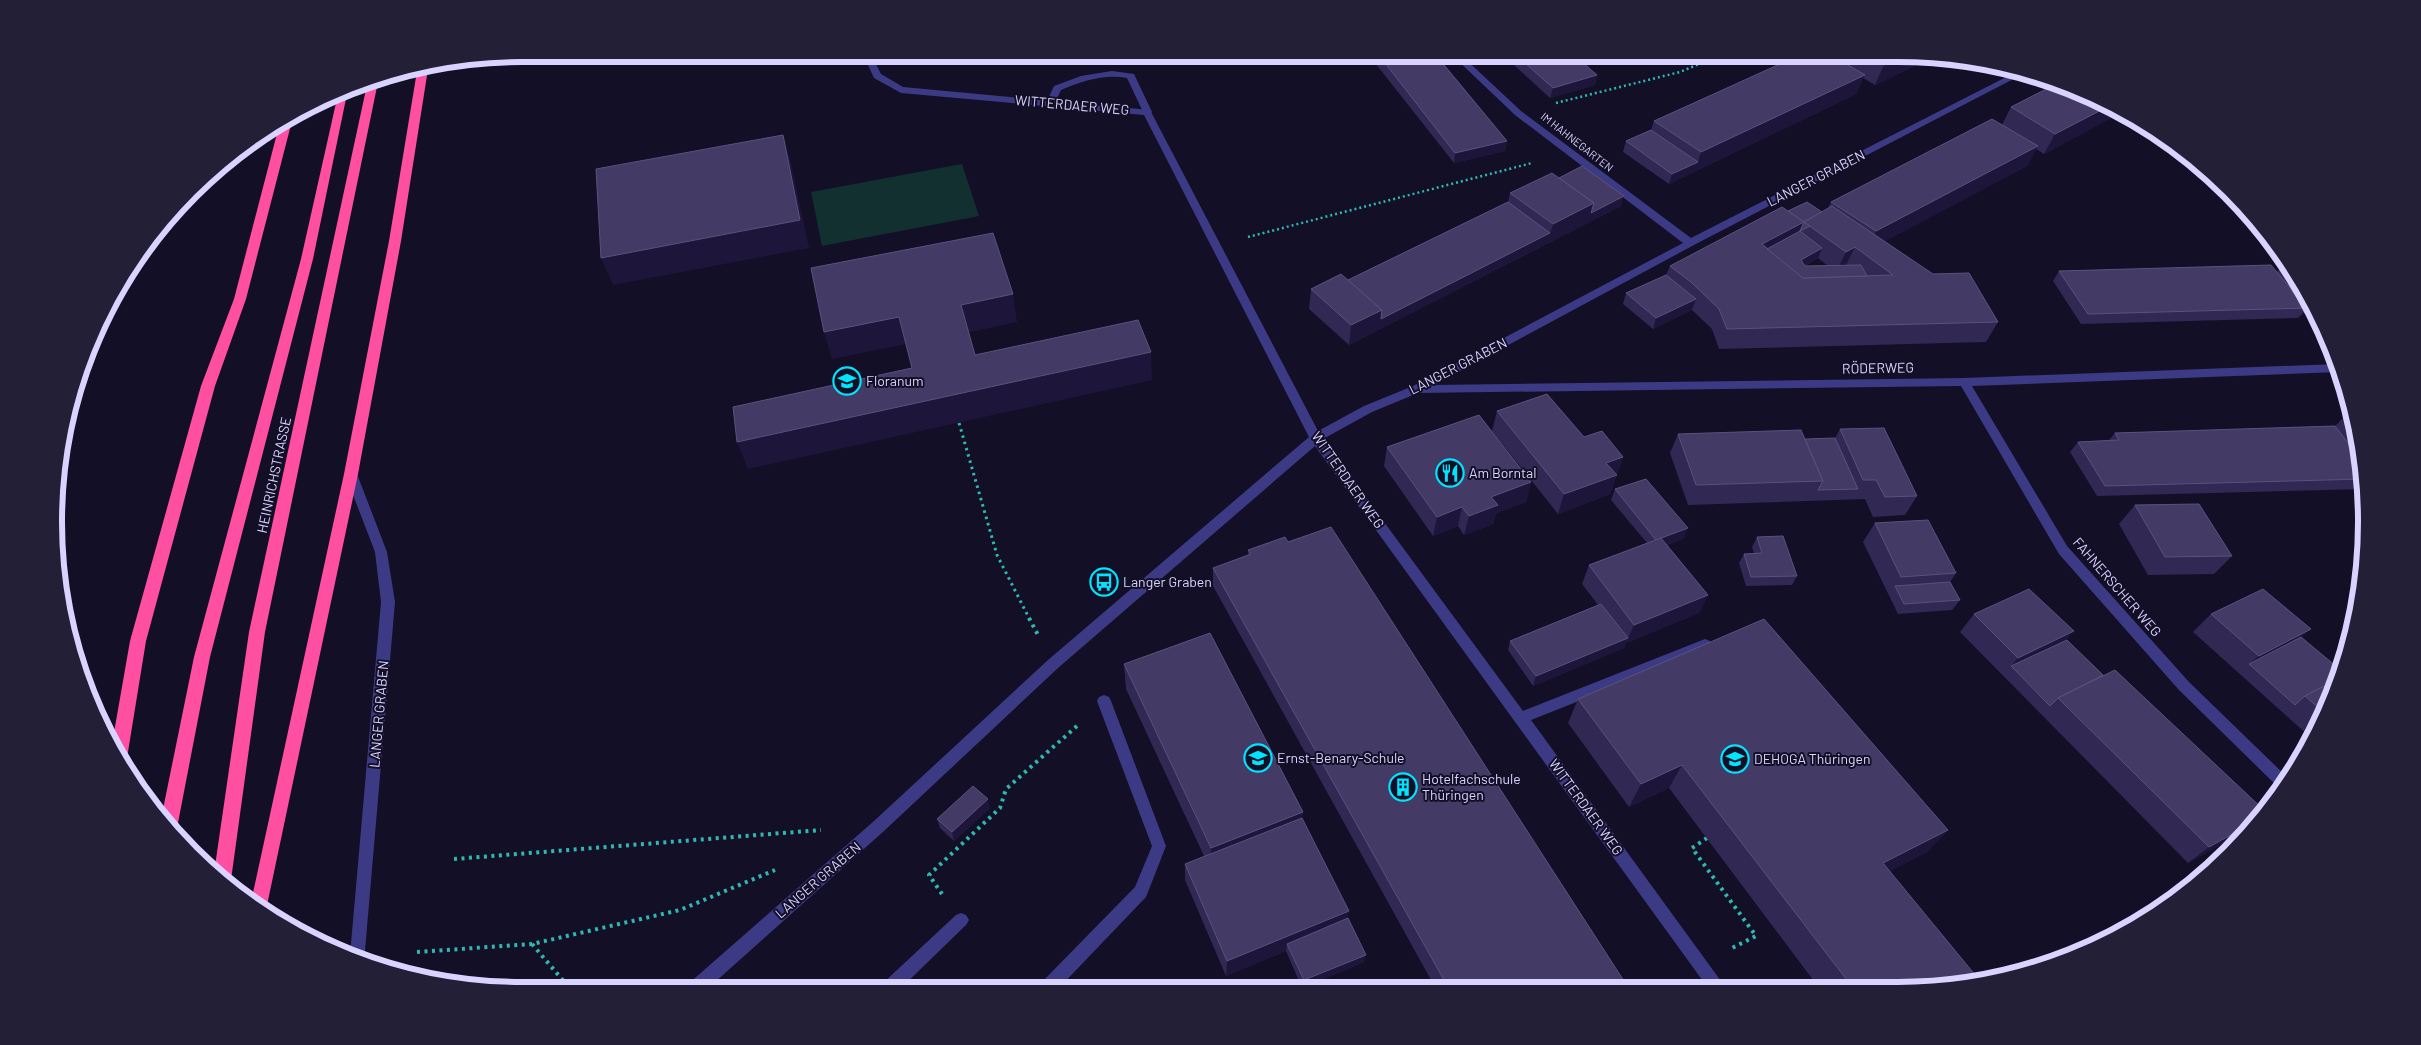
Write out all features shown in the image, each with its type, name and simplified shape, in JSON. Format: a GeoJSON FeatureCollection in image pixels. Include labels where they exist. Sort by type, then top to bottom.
{"type":"FeatureCollection","features":[{"type":"Feature","properties":{"kind":"highway"},"geometry":{"type":"LineString","coordinates":[[260,900],[351,474],[395,241],[422,73]]}},
{"type":"Feature","properties":{"kind":"highway","name":"HEINRICHSTRASSE"},"geometry":{"type":"LineString","coordinates":[[223,871],[257,632],[372,88]]}},
{"type":"Feature","properties":{"kind":"highway","name":"HEINRICHSTRASSE"},"geometry":{"type":"LineString","coordinates":[[170,818],[202,657],[307,259],[342,100]]}},
{"type":"Feature","properties":{"kind":"highway"},"geometry":{"type":"LineString","coordinates":[[120,745],[138,641],[208,386],[240,299],[284,129]]}},
{"type":"Feature","properties":{"kind":"street","name":"WITTERDAER WEG"},"geometry":{"type":"LineString","coordinates":[[871,62],[878,76],[901,90],[1147,112],[1316,438],[1714,982]]}},
{"type":"Feature","properties":{"kind":"street","name":"IM HAHNEGARTEN"},"geometry":{"type":"LineString","coordinates":[[1464,62],[1518,113],[1690,243]]}},
{"type":"Feature","properties":{"kind":"street"},"geometry":{"type":"LineString","coordinates":[[1051,103],[1057,88],[1082,78],[1117,73],[1131,76],[1147,112]]}},
{"type":"Feature","properties":{"kind":"street","name":"LANGER GRABEN"},"geometry":{"type":"LineString","coordinates":[[703,982],[879,826],[1053,664],[1316,438],[1368,409],[1417,389],[1690,243],[2013,77]]}},
{"type":"Feature","properties":{"kind":"street","name":"RÖDERWEG"},"geometry":{"type":"LineString","coordinates":[[1417,389],[1964,382],[2331,368]]}},
{"type":"Feature","properties":{"kind":"street","name":"FAHNERSCHER WEG"},"geometry":{"type":"LineString","coordinates":[[1964,382],[2063,550],[2184,686],[2280,779]]}},
{"type":"Feature","properties":{"kind":"street","name":"LANGER GRABEN"},"geometry":{"type":"LineString","coordinates":[[351,474],[381,552],[388,602],[359,952]]}},
{"type":"Feature","properties":{"kind":"street"},"geometry":{"type":"LineString","coordinates":[[1521,718],[1720,639]]}},
{"type":"Feature","properties":{"kind":"street"},"geometry":{"type":"LineString","coordinates":[[1054,982],[1141,892],[1159,846],[1104,702]]}},
{"type":"Feature","properties":{"kind":"street"},"geometry":{"type":"LineString","coordinates":[[896,982],[961,920]]}},
{"type":"Feature","properties":{"kind":"path"},"geometry":{"type":"LineString","coordinates":[[1131,76],[1152,64],[1162,62]]}},
{"type":"Feature","properties":{"kind":"path"},"geometry":{"type":"LineString","coordinates":[[1518,113],[1680,72],[1704,62]]}},
{"type":"Feature","properties":{"kind":"path"},"geometry":{"type":"LineString","coordinates":[[1216,245],[1569,153]]}},
{"type":"Feature","properties":{"kind":"path"},"geometry":{"type":"LineString","coordinates":[[959,423],[998,555],[1053,664]]}},
{"type":"Feature","properties":{"kind":"path"},"geometry":{"type":"LineString","coordinates":[[961,920],[929,875],[1000,808],[1006,789],[1104,702]]}},
{"type":"Feature","properties":{"kind":"path"},"geometry":{"type":"LineString","coordinates":[[454,859],[879,826]]}},
{"type":"Feature","properties":{"kind":"path"},"geometry":{"type":"LineString","coordinates":[[1707,838],[1692,848],[1756,936]]}},
{"type":"Feature","properties":{"kind":"path"},"geometry":{"type":"LineString","coordinates":[[417,952],[532,944],[680,910],[780,868]]}},
{"type":"Feature","properties":{"kind":"path"},"geometry":{"type":"LineString","coordinates":[[532,944],[564,982]]}},
{"type":"Feature","properties":{"kind":"green space"},"geometry":{"type":"Polygon","coordinates":[[[962,164],[979,216],[822,246],[811,192],[962,164]]]}},
{"type":"Feature","properties":{"kind":"building"},"geometry":{"type":"Polygon","coordinates":[[[1384,62],[1442,62],[1507,141],[1455,153],[1384,62]]]}},
{"type":"Feature","properties":{"kind":"building"},"geometry":{"type":"Polygon","coordinates":[[[1524,62],[1582,62],[1597,75],[1553,88],[1524,62]]]}},
{"type":"Feature","properties":{"kind":"building"},"geometry":{"type":"Polygon","coordinates":[[[1784,62],[1843,62],[1865,75],[1701,152],[1654,121],[1784,62]]]}},
{"type":"Feature","properties":{"kind":"building"},"geometry":{"type":"Polygon","coordinates":[[[1878,62],[1890,62],[1884,65],[1878,62]]]}},
{"type":"Feature","properties":{"kind":"building"},"geometry":{"type":"Polygon","coordinates":[[[2048,88],[2102,110],[2055,134],[2011,107],[2048,88]]]}},
{"type":"Feature","properties":{"kind":"building"},"geometry":{"type":"Polygon","coordinates":[[[1992,119],[2038,146],[1876,231],[1831,202],[1992,119]]]}},
{"type":"Feature","properties":{"kind":"building"},"geometry":{"type":"Polygon","coordinates":[[[1651,130],[1698,162],[1672,174],[1626,141],[1651,130]]]}},
{"type":"Feature","properties":{"kind":"building"},"geometry":{"type":"Polygon","coordinates":[[[783,135],[800,220],[601,258],[596,169],[783,135]]]}},
{"type":"Feature","properties":{"kind":"building"},"geometry":{"type":"Polygon","coordinates":[[[1582,166],[1624,196],[1591,213],[1594,203],[1559,178],[1582,166]]]}},
{"type":"Feature","properties":{"kind":"building"},"geometry":{"type":"Polygon","coordinates":[[[1552,173],[1594,203],[1553,224],[1510,193],[1552,173]]]}},
{"type":"Feature","properties":{"kind":"building"},"geometry":{"type":"Polygon","coordinates":[[[1508,202],[1550,233],[1381,319],[1382,310],[1348,280],[1508,202]]]}},
{"type":"Feature","properties":{"kind":"building"},"geometry":{"type":"Polygon","coordinates":[[[1807,202],[1822,212],[1804,222],[1788,211],[1807,202]]]}},
{"type":"Feature","properties":{"kind":"building"},"geometry":{"type":"Polygon","coordinates":[[[1832,206],[1933,274],[1969,273],[1998,322],[1727,329],[1719,309],[1691,282],[1670,266],[1782,207],[1804,222],[1832,206]],[[1804,222],[1762,244],[1803,278],[1893,275],[1855,247],[1846,252],[1804,222]]]}},
{"type":"Feature","properties":{"kind":"building"},"geometry":{"type":"Polygon","coordinates":[[[1804,222],[1810,226],[1800,231],[1804,222]]]}},
{"type":"Feature","properties":{"kind":"building"},"geometry":{"type":"Polygon","coordinates":[[[1800,231],[1822,248],[1801,260],[1805,266],[1861,265],[1867,276],[1803,278],[1767,249],[1800,231]]]}},
{"type":"Feature","properties":{"kind":"building"},"geometry":{"type":"Polygon","coordinates":[[[993,233],[1013,294],[961,305],[975,355],[1138,320],[1151,352],[737,442],[733,407],[912,368],[899,317],[824,332],[811,268],[993,233]]]}},
{"type":"Feature","properties":{"kind":"building"},"geometry":{"type":"Polygon","coordinates":[[[2271,265],[2305,308],[2088,314],[2059,271],[2271,265]]]}},
{"type":"Feature","properties":{"kind":"building"},"geometry":{"type":"Polygon","coordinates":[[[1341,274],[1382,310],[1351,325],[1311,289],[1341,274]]]}},
{"type":"Feature","properties":{"kind":"building"},"geometry":{"type":"Polygon","coordinates":[[[1666,275],[1696,299],[1656,318],[1626,293],[1666,275]]]}},
{"type":"Feature","properties":{"kind":"building"},"geometry":{"type":"Polygon","coordinates":[[[1547,394],[1584,437],[1602,431],[1623,457],[1606,463],[1617,475],[1564,494],[1497,411],[1547,394]]]}},
{"type":"Feature","properties":{"kind":"building"},"geometry":{"type":"Polygon","coordinates":[[[1479,415],[1531,482],[1491,497],[1498,505],[1469,516],[1462,507],[1437,517],[1387,447],[1479,415]]]}},
{"type":"Feature","properties":{"kind":"building"},"geometry":{"type":"Polygon","coordinates":[[[2335,426],[2353,449],[2357,479],[2105,486],[2078,442],[2119,440],[2115,433],[2335,426]]]}},
{"type":"Feature","properties":{"kind":"building"},"geometry":{"type":"Polygon","coordinates":[[[1884,428],[1917,496],[1885,497],[1876,480],[1863,480],[1840,429],[1884,428]]]}},
{"type":"Feature","properties":{"kind":"building"},"geometry":{"type":"Polygon","coordinates":[[[1801,430],[1823,481],[1696,485],[1678,434],[1801,430]]]}},
{"type":"Feature","properties":{"kind":"building"},"geometry":{"type":"Polygon","coordinates":[[[1835,438],[1858,489],[1818,490],[1823,481],[1805,439],[1835,438]]]}},
{"type":"Feature","properties":{"kind":"building"},"geometry":{"type":"Polygon","coordinates":[[[1646,479],[1688,528],[1656,540],[1615,489],[1646,479]]]}},
{"type":"Feature","properties":{"kind":"building"},"geometry":{"type":"Polygon","coordinates":[[[2199,504],[2232,556],[2165,557],[2135,505],[2199,504]]]}},
{"type":"Feature","properties":{"kind":"building"},"geometry":{"type":"Polygon","coordinates":[[[1928,520],[1956,573],[1901,577],[1875,523],[1928,520]]]}},
{"type":"Feature","properties":{"kind":"building","name":"Hotelfachschule Thüringen"},"geometry":{"type":"Polygon","coordinates":[[[1331,527],[1624,981],[1445,982],[1213,568],[1251,554],[1248,550],[1285,537],[1288,542],[1331,527]]]}},
{"type":"Feature","properties":{"kind":"building"},"geometry":{"type":"Polygon","coordinates":[[[1783,536],[1797,576],[1751,577],[1744,554],[1762,553],[1757,537],[1783,536]]]}},
{"type":"Feature","properties":{"kind":"building"},"geometry":{"type":"Polygon","coordinates":[[[1661,538],[1708,595],[1634,625],[1589,565],[1661,538]]]}},
{"type":"Feature","properties":{"kind":"building"},"geometry":{"type":"Polygon","coordinates":[[[1950,582],[1960,600],[1904,604],[1895,586],[1950,582]]]}},
{"type":"Feature","properties":{"kind":"building"},"geometry":{"type":"Polygon","coordinates":[[[2029,589],[2074,631],[2018,658],[1974,614],[2029,589]]]}},
{"type":"Feature","properties":{"kind":"building"},"geometry":{"type":"Polygon","coordinates":[[[2263,589],[2311,629],[2259,656],[2211,614],[2263,589]]]}},
{"type":"Feature","properties":{"kind":"building"},"geometry":{"type":"Polygon","coordinates":[[[1601,604],[1628,638],[1536,676],[1510,641],[1601,604]]]}},
{"type":"Feature","properties":{"kind":"building"},"geometry":{"type":"Polygon","coordinates":[[[1764,619],[1948,830],[1883,863],[1976,976],[1929,982],[1848,982],[1682,765],[1641,784],[1578,699],[1764,619]]]}},
{"type":"Feature","properties":{"kind":"building"},"geometry":{"type":"Polygon","coordinates":[[[1210,633],[1303,812],[1211,848],[1124,664],[1210,633]]]}},
{"type":"Feature","properties":{"kind":"building"},"geometry":{"type":"Polygon","coordinates":[[[2301,637],[2335,666],[2329,684],[2305,696],[2295,705],[2249,664],[2301,637]]]}},
{"type":"Feature","properties":{"kind":"building"},"geometry":{"type":"Polygon","coordinates":[[[2067,640],[2103,675],[2058,698],[2050,706],[2011,666],[2067,640]]]}},
{"type":"Feature","properties":{"kind":"building"},"geometry":{"type":"Polygon","coordinates":[[[2115,670],[2260,806],[2241,829],[2209,847],[2058,698],[2115,670]]]}},
{"type":"Feature","properties":{"kind":"building"},"geometry":{"type":"Polygon","coordinates":[[[2329,684],[2319,708],[2305,696],[2329,684]]]}},
{"type":"Feature","properties":{"kind":"building"},"geometry":{"type":"Polygon","coordinates":[[[973,786],[988,799],[952,832],[937,819],[973,786]]]}},
{"type":"Feature","properties":{"kind":"building"},"geometry":{"type":"Polygon","coordinates":[[[1302,818],[1349,911],[1227,961],[1185,864],[1302,818]]]}},
{"type":"Feature","properties":{"kind":"building"},"geometry":{"type":"Polygon","coordinates":[[[1348,918],[1366,955],[1304,980],[1287,944],[1348,918]]]}},
{"type":"Feature","properties":{"kind":"place","name":"Floranum"},"geometry":{"type":"Point","coordinates":[847,381]}},
{"type":"Feature","properties":{"kind":"place","name":"Am Borntal"},"geometry":{"type":"Point","coordinates":[1450,473]}},
{"type":"Feature","properties":{"kind":"place","name":"Langer Graben"},"geometry":{"type":"Point","coordinates":[1104,582]}},
{"type":"Feature","properties":{"kind":"place","name":"Ernst-Benary-Schule"},"geometry":{"type":"Point","coordinates":[1258,758]}},
{"type":"Feature","properties":{"kind":"place","name":"DEHOGA Thüringen"},"geometry":{"type":"Point","coordinates":[1735,759]}},
{"type":"Feature","properties":{"kind":"place","name":"Hotelfachschule Thüringen"},"geometry":{"type":"Point","coordinates":[1403,787]}}]}
